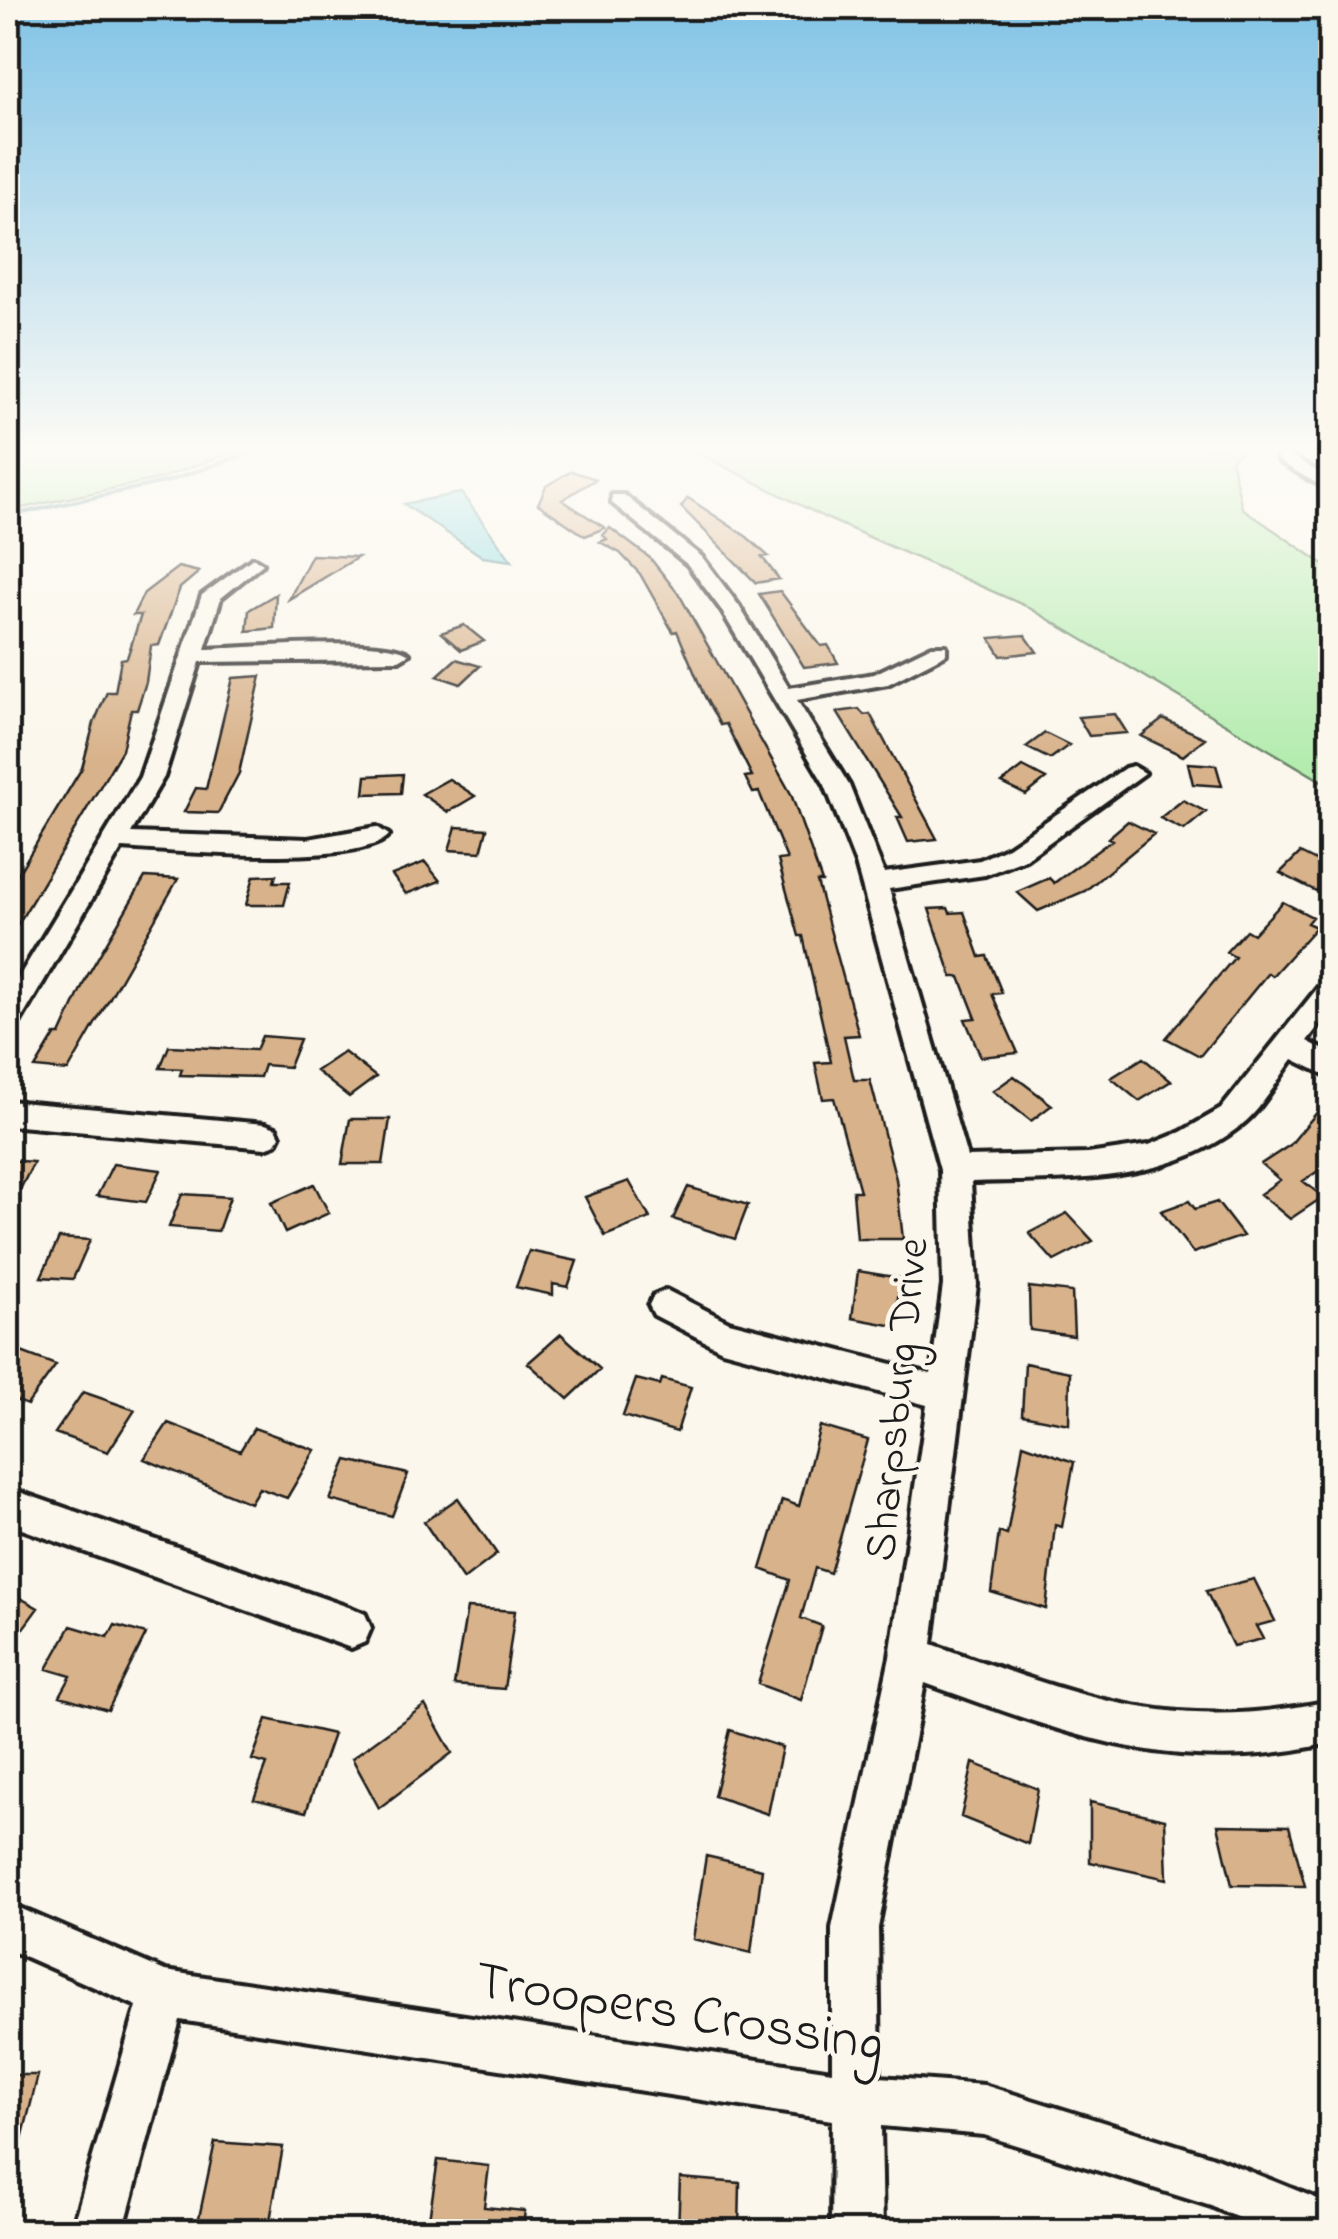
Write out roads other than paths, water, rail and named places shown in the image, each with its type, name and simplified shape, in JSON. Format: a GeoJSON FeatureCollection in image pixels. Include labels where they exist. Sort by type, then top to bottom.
{"type":"FeatureCollection","features":[{"type":"Feature","properties":{"kind":"street","name":"Sharpsburg Drive"},"geometry":{"type":"LineString","coordinates":[[684,552],[730,606],[837,785],[874,883],[955,1170],[960,1285],[946,1394],[910,1657],[855,1928],[853,2099],[857,2232]]}},
{"type":"Feature","properties":{"kind":"street"},"geometry":{"type":"LineString","coordinates":[[8,1018],[118,840],[152,777],[212,595],[253,564]]}},
{"type":"Feature","properties":{"kind":"street"},"geometry":{"type":"LineString","coordinates":[[784,696],[880,679],[939,650]]}},
{"type":"Feature","properties":{"kind":"street"},"geometry":{"type":"LineString","coordinates":[[189,656],[345,651],[399,654]]}},
{"type":"Feature","properties":{"kind":"street"},"geometry":{"type":"LineString","coordinates":[[874,883],[985,868],[1031,844],[1133,773]]}},
{"type":"Feature","properties":{"kind":"street"},"geometry":{"type":"LineString","coordinates":[[118,840],[308,848],[377,836]]}},
{"type":"Feature","properties":{"kind":"street"},"geometry":{"type":"LineString","coordinates":[[955,1170],[1088,1166],[1153,1157],[1232,1117],[1330,992]]}},
{"type":"Feature","properties":{"kind":"street"},"geometry":{"type":"LineString","coordinates":[[1287,1043],[1330,1066]]}},
{"type":"Feature","properties":{"kind":"street"},"geometry":{"type":"LineString","coordinates":[[8,1114],[266,1136]]}},
{"type":"Feature","properties":{"kind":"street"},"geometry":{"type":"LineString","coordinates":[[666,1304],[722,1335],[946,1394]]}},
{"type":"Feature","properties":{"kind":"street"},"geometry":{"type":"LineString","coordinates":[[8,1506],[351,1628]]}},
{"type":"Feature","properties":{"kind":"street"},"geometry":{"type":"LineString","coordinates":[[910,1657],[1115,1727],[1180,1738],[1276,1737],[1330,1722]]}},
{"type":"Feature","properties":{"kind":"street","name":"Troopers Crossing"},"geometry":{"type":"LineString","coordinates":[[8,1926],[164,1994],[853,2099],[984,2110],[1211,2181],[1330,2230]]}},
{"type":"Feature","properties":{"kind":"street"},"geometry":{"type":"LineString","coordinates":[[97,2232],[164,1994]]}},
{"type":"Feature","properties":{"kind":"water"},"geometry":{"type":"Polygon","coordinates":[[[476,552],[506,552],[512,561],[476,552]]]}}]}
